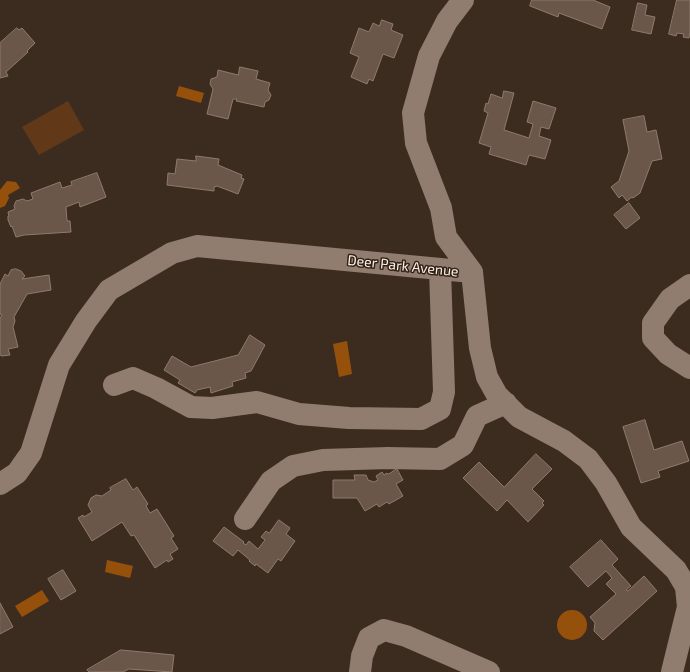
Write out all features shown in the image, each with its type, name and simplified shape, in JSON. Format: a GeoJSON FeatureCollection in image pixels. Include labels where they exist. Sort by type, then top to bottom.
{"type":"FeatureCollection","features":[{"type":"Feature","properties":{"kind":"street"},"geometry":{"type":"LineString","coordinates":[[464,0],[447,21],[429,56],[413,113],[416,143],[441,208],[446,237],[472,272]]}},
{"type":"Feature","properties":{"kind":"street","name":"Deer Park Avenue"},"geometry":{"type":"LineString","coordinates":[[0,484],[17,473],[31,453],[60,365],[86,321],[109,290],[172,253],[197,246],[472,272],[480,348],[487,377],[497,395],[519,416],[564,441],[588,459],[606,483],[631,528],[676,570],[686,587],[688,607],[672,672]]}},
{"type":"Feature","properties":{"kind":"street"},"geometry":{"type":"LineString","coordinates":[[114,385],[133,378],[156,388],[191,407],[212,408],[257,402],[299,414],[349,418],[421,419],[440,409],[444,392],[440,269]]}},
{"type":"Feature","properties":{"kind":"street"},"geometry":{"type":"LineString","coordinates":[[690,285],[670,299],[653,323],[654,338],[668,354],[690,368]]}},
{"type":"Feature","properties":{"kind":"street"},"geometry":{"type":"LineString","coordinates":[[245,519],[271,481],[293,466],[323,460],[388,458],[440,459],[463,445],[477,416],[506,403]]}},
{"type":"Feature","properties":{"kind":"street"},"geometry":{"type":"LineString","coordinates":[[360,672],[362,656],[369,638],[384,630],[406,636],[489,672]]}},
{"type":"Feature","properties":{"kind":"street"},"geometry":{"type":"LineString","coordinates":[[672,672],[690,651]]}},
{"type":"Feature","properties":{"kind":"shaded area"},"geometry":{"type":"Polygon","coordinates":[[[179,86],[204,93],[201,103],[176,96],[179,86]]]}},
{"type":"Feature","properties":{"kind":"shaded area"},"geometry":{"type":"Polygon","coordinates":[[[68,101],[84,130],[39,155],[22,127],[68,101]]]}},
{"type":"Feature","properties":{"kind":"shaded area"},"geometry":{"type":"Polygon","coordinates":[[[7,181],[16,182],[20,188],[8,195],[9,198],[5,206],[0,208],[0,190],[7,181]]]}},
{"type":"Feature","properties":{"kind":"shaded area"},"geometry":{"type":"Polygon","coordinates":[[[347,341],[352,374],[339,377],[333,344],[347,341]]]}},
{"type":"Feature","properties":{"kind":"shaded area"},"geometry":{"type":"Polygon","coordinates":[[[107,560],[133,566],[130,578],[105,572],[107,560]]]}},
{"type":"Feature","properties":{"kind":"shaded area"},"geometry":{"type":"Polygon","coordinates":[[[42,590],[49,601],[22,617],[15,606],[42,590]]]}},
{"type":"Feature","properties":{"kind":"shaded area"},"geometry":{"type":"Polygon","coordinates":[[[572,610],[578,611],[586,619],[586,631],[578,639],[572,640],[566,639],[558,631],[557,625],[558,619],[566,611],[572,610]]]}},
{"type":"Feature","properties":{"kind":"building"},"geometry":{"type":"Polygon","coordinates":[[[532,0],[593,0],[610,7],[602,29],[559,13],[558,17],[530,6],[532,0]]]}},
{"type":"Feature","properties":{"kind":"building"},"geometry":{"type":"Polygon","coordinates":[[[677,0],[690,0],[689,38],[683,37],[684,34],[677,33],[676,36],[669,34],[677,0]]]}},
{"type":"Feature","properties":{"kind":"building"},"geometry":{"type":"Polygon","coordinates":[[[638,3],[647,5],[645,15],[655,17],[651,34],[632,30],[638,3]]]}},
{"type":"Feature","properties":{"kind":"building"},"geometry":{"type":"Polygon","coordinates":[[[382,20],[393,24],[391,30],[403,35],[394,58],[383,54],[373,81],[369,79],[367,84],[351,77],[359,57],[350,53],[359,28],[369,32],[373,23],[379,26],[382,20]]]}},
{"type":"Feature","properties":{"kind":"building"},"geometry":{"type":"Polygon","coordinates":[[[17,28],[19,30],[22,28],[35,43],[27,51],[28,52],[6,72],[8,76],[0,78],[0,43],[17,28]]]}},
{"type":"Feature","properties":{"kind":"building"},"geometry":{"type":"Polygon","coordinates":[[[240,67],[258,71],[256,79],[270,83],[268,90],[271,95],[269,100],[265,102],[264,107],[233,99],[228,119],[207,114],[213,89],[210,84],[211,79],[217,77],[218,70],[238,75],[240,67]]]}},
{"type":"Feature","properties":{"kind":"building"},"geometry":{"type":"Polygon","coordinates":[[[504,91],[514,93],[504,130],[529,138],[533,124],[527,122],[533,101],[556,108],[549,129],[541,127],[539,136],[551,140],[545,159],[529,155],[526,165],[489,154],[491,147],[479,143],[488,113],[484,111],[486,103],[488,104],[491,94],[502,98],[504,91]]]}},
{"type":"Feature","properties":{"kind":"building"},"geometry":{"type":"Polygon","coordinates":[[[644,116],[647,132],[656,130],[662,159],[652,161],[640,193],[627,201],[622,195],[619,198],[611,187],[619,181],[629,151],[623,120],[644,116]]]}},
{"type":"Feature","properties":{"kind":"building"},"geometry":{"type":"Polygon","coordinates":[[[196,156],[219,159],[218,165],[242,175],[241,178],[244,179],[238,194],[217,186],[214,187],[214,191],[167,185],[168,173],[175,174],[177,159],[196,161],[196,156]]]}},
{"type":"Feature","properties":{"kind":"building"},"geometry":{"type":"Polygon","coordinates":[[[97,173],[106,197],[80,207],[79,202],[66,207],[67,221],[70,221],[71,232],[24,235],[16,237],[8,220],[8,212],[15,209],[14,206],[16,201],[23,199],[27,201],[33,199],[31,193],[60,182],[62,188],[72,185],[71,182],[97,173]]]}},
{"type":"Feature","properties":{"kind":"building"},"geometry":{"type":"Polygon","coordinates":[[[629,203],[640,218],[626,229],[614,215],[629,203]]]}},
{"type":"Feature","properties":{"kind":"building"},"geometry":{"type":"Polygon","coordinates":[[[16,269],[21,271],[25,276],[22,279],[49,275],[51,290],[27,294],[14,317],[15,321],[13,327],[18,347],[8,349],[10,355],[2,356],[0,355],[0,318],[2,315],[0,314],[0,284],[5,274],[8,276],[11,270],[16,269]]]}},
{"type":"Feature","properties":{"kind":"building"},"geometry":{"type":"Polygon","coordinates":[[[250,335],[265,345],[251,371],[245,373],[246,378],[232,382],[233,386],[211,393],[210,387],[197,390],[195,393],[178,383],[180,380],[164,370],[172,356],[191,367],[238,355],[250,335]]]}},
{"type":"Feature","properties":{"kind":"building"},"geometry":{"type":"Polygon","coordinates":[[[645,420],[654,450],[682,441],[689,461],[658,471],[660,477],[641,483],[623,427],[645,420]]]}},
{"type":"Feature","properties":{"kind":"building"},"geometry":{"type":"Polygon","coordinates":[[[536,454],[552,469],[532,489],[544,501],[542,503],[544,505],[528,522],[507,500],[497,511],[463,478],[479,462],[504,487],[536,454]]]}},
{"type":"Feature","properties":{"kind":"building"},"geometry":{"type":"Polygon","coordinates":[[[397,469],[403,480],[396,484],[403,496],[389,504],[387,502],[379,507],[377,504],[365,511],[357,498],[333,498],[333,480],[355,480],[354,475],[366,475],[368,480],[374,482],[378,480],[376,476],[382,472],[384,475],[397,469]]]}},
{"type":"Feature","properties":{"kind":"building"},"geometry":{"type":"Polygon","coordinates":[[[126,479],[133,490],[137,487],[148,504],[146,506],[150,513],[157,509],[174,536],[171,538],[178,549],[170,554],[173,559],[168,562],[167,560],[155,568],[134,535],[131,536],[122,522],[92,541],[78,518],[83,515],[84,517],[92,512],[88,505],[91,498],[96,495],[102,496],[111,490],[110,488],[126,479]]]}},
{"type":"Feature","properties":{"kind":"building"},"geometry":{"type":"Polygon","coordinates":[[[279,520],[290,528],[286,534],[295,541],[281,561],[278,559],[268,573],[256,564],[255,566],[238,550],[233,556],[213,541],[224,527],[246,545],[249,541],[258,549],[265,540],[261,537],[266,531],[269,533],[279,520]]]}},
{"type":"Feature","properties":{"kind":"building"},"geometry":{"type":"Polygon","coordinates":[[[601,540],[618,559],[612,565],[631,586],[626,590],[628,591],[644,576],[657,591],[603,640],[594,631],[595,623],[590,617],[616,594],[606,584],[612,578],[606,571],[588,587],[570,567],[601,540]]]}},
{"type":"Feature","properties":{"kind":"building"},"geometry":{"type":"Polygon","coordinates":[[[63,570],[76,591],[61,600],[48,579],[63,570]]]}},
{"type":"Feature","properties":{"kind":"building"},"geometry":{"type":"Polygon","coordinates":[[[0,603],[13,627],[0,634],[0,603]]]}},
{"type":"Feature","properties":{"kind":"building"},"geometry":{"type":"Polygon","coordinates":[[[121,650],[174,655],[172,672],[129,669],[123,672],[89,672],[87,670],[121,650]]]}}]}
